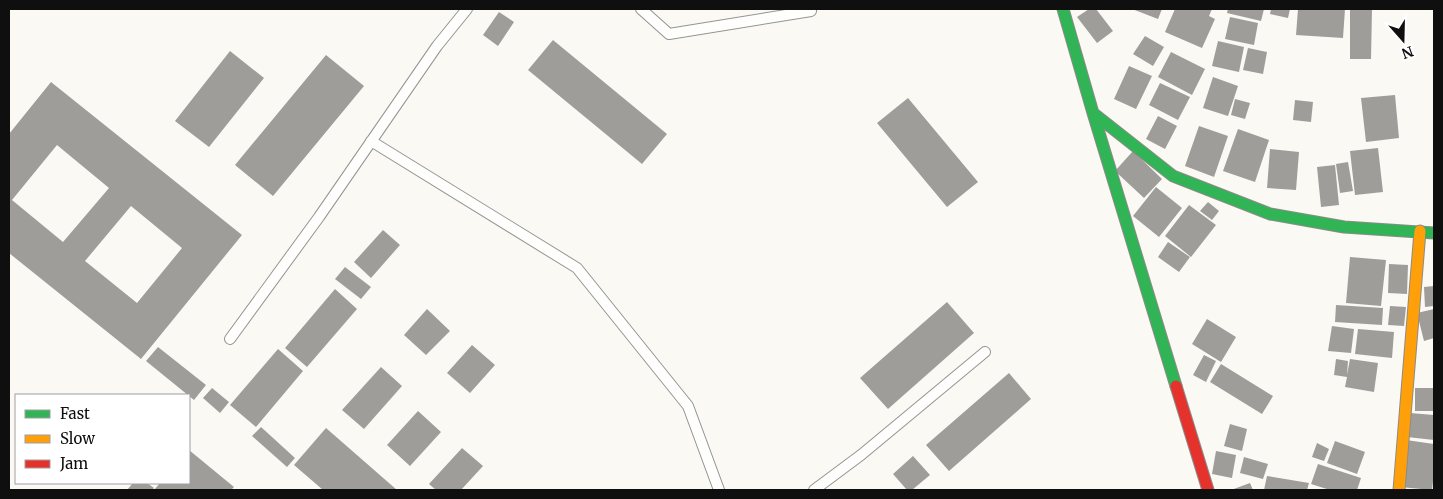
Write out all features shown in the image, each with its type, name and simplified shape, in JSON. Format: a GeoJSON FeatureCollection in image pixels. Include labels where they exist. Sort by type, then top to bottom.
{"type":"FeatureCollection","features":[{"type":"Feature","properties":{"kind":"street"},"geometry":{"type":"LineString","coordinates":[[1063,9],[1208,490]]}},
{"type":"Feature","properties":{"kind":"street"},"geometry":{"type":"LineString","coordinates":[[1093,113],[1173,176],[1270,214],[1344,227],[1434,232]]}},
{"type":"Feature","properties":{"kind":"street"},"geometry":{"type":"LineString","coordinates":[[1398,490],[1420,231]]}},
{"type":"Feature","properties":{"kind":"lane"},"geometry":{"type":"LineString","coordinates":[[230,339],[319,217],[437,46],[467,9]]}},
{"type":"Feature","properties":{"kind":"lane"},"geometry":{"type":"LineString","coordinates":[[641,9],[670,34],[811,11]]}},
{"type":"Feature","properties":{"kind":"lane"},"geometry":{"type":"LineString","coordinates":[[372,141],[577,268],[688,406],[719,490]]}},
{"type":"Feature","properties":{"kind":"lane"},"geometry":{"type":"LineString","coordinates":[[814,490],[861,455],[985,352]]}},
{"type":"Feature","properties":{"kind":"building"},"geometry":{"type":"Polygon","coordinates":[[[1089,9],[1096,9],[1113,31],[1097,43],[1077,17],[1089,9]]]}},
{"type":"Feature","properties":{"kind":"building"},"geometry":{"type":"Polygon","coordinates":[[[1132,9],[1162,9],[1158,19],[1132,9]]]}},
{"type":"Feature","properties":{"kind":"building"},"geometry":{"type":"Polygon","coordinates":[[[1175,9],[1212,9],[1209,16],[1215,19],[1202,48],[1165,32],[1175,9]]]}},
{"type":"Feature","properties":{"kind":"building"},"geometry":{"type":"Polygon","coordinates":[[[1228,9],[1264,9],[1261,21],[1227,13],[1228,9]]]}},
{"type":"Feature","properties":{"kind":"building"},"geometry":{"type":"Polygon","coordinates":[[[1271,9],[1290,9],[1288,18],[1270,14],[1271,9]]]}},
{"type":"Feature","properties":{"kind":"building"},"geometry":{"type":"Polygon","coordinates":[[[1298,9],[1345,9],[1343,38],[1296,35],[1298,9]]]}},
{"type":"Feature","properties":{"kind":"building"},"geometry":{"type":"Polygon","coordinates":[[[1350,9],[1372,9],[1371,59],[1350,59],[1350,9]]]}},
{"type":"Feature","properties":{"kind":"building"},"geometry":{"type":"Polygon","coordinates":[[[499,12],[514,22],[498,46],[483,35],[499,12]]]}},
{"type":"Feature","properties":{"kind":"building"},"geometry":{"type":"Polygon","coordinates":[[[1230,17],[1258,23],[1254,45],[1225,39],[1230,17]]]}},
{"type":"Feature","properties":{"kind":"building"},"geometry":{"type":"Polygon","coordinates":[[[1145,36],[1164,47],[1153,66],[1133,54],[1145,36]]]}},
{"type":"Feature","properties":{"kind":"building"},"geometry":{"type":"Polygon","coordinates":[[[553,40],[667,134],[642,164],[528,70],[553,40]]]}},
{"type":"Feature","properties":{"kind":"building"},"geometry":{"type":"Polygon","coordinates":[[[1218,41],[1244,47],[1239,72],[1212,66],[1218,41]]]}},
{"type":"Feature","properties":{"kind":"building"},"geometry":{"type":"Polygon","coordinates":[[[1248,48],[1267,52],[1263,74],[1243,70],[1248,48]]]}},
{"type":"Feature","properties":{"kind":"building"},"geometry":{"type":"Polygon","coordinates":[[[230,51],[264,78],[209,147],[175,121],[230,51]]]}},
{"type":"Feature","properties":{"kind":"building"},"geometry":{"type":"Polygon","coordinates":[[[1171,52],[1205,69],[1192,95],[1158,77],[1171,52]]]}},
{"type":"Feature","properties":{"kind":"building"},"geometry":{"type":"Polygon","coordinates":[[[326,55],[364,86],[273,196],[235,165],[326,55]]]}},
{"type":"Feature","properties":{"kind":"building"},"geometry":{"type":"Polygon","coordinates":[[[1129,66],[1152,76],[1136,109],[1114,99],[1129,66]]]}},
{"type":"Feature","properties":{"kind":"building"},"geometry":{"type":"Polygon","coordinates":[[[1213,77],[1238,86],[1228,116],[1203,108],[1213,77]]]}},
{"type":"Feature","properties":{"kind":"building"},"geometry":{"type":"Polygon","coordinates":[[[51,82],[242,235],[141,359],[9,253],[9,134],[51,82]],[[57,145],[12,200],[63,242],[109,188],[57,145]],[[131,206],[85,261],[137,303],[182,248],[131,206]]]}},
{"type":"Feature","properties":{"kind":"building"},"geometry":{"type":"Polygon","coordinates":[[[1160,83],[1190,97],[1178,120],[1149,105],[1160,83]]]}},
{"type":"Feature","properties":{"kind":"building"},"geometry":{"type":"Polygon","coordinates":[[[1395,95],[1399,138],[1366,142],[1361,98],[1395,95]]]}},
{"type":"Feature","properties":{"kind":"building"},"geometry":{"type":"Polygon","coordinates":[[[908,98],[978,182],[947,207],[877,123],[908,98]]]}},
{"type":"Feature","properties":{"kind":"building"},"geometry":{"type":"Polygon","coordinates":[[[1235,99],[1250,103],[1245,119],[1231,115],[1235,99]]]}},
{"type":"Feature","properties":{"kind":"building"},"geometry":{"type":"Polygon","coordinates":[[[1295,100],[1313,102],[1311,122],[1293,120],[1295,100]]]}},
{"type":"Feature","properties":{"kind":"building"},"geometry":{"type":"Polygon","coordinates":[[[1158,116],[1177,126],[1165,149],[1146,139],[1158,116]]]}},
{"type":"Feature","properties":{"kind":"building"},"geometry":{"type":"Polygon","coordinates":[[[1199,126],[1228,136],[1214,177],[1185,166],[1199,126]]]}},
{"type":"Feature","properties":{"kind":"building"},"geometry":{"type":"Polygon","coordinates":[[[1238,129],[1269,140],[1255,182],[1223,171],[1238,129]]]}},
{"type":"Feature","properties":{"kind":"building"},"geometry":{"type":"Polygon","coordinates":[[[1378,148],[1383,192],[1355,195],[1350,151],[1378,148]]]}},
{"type":"Feature","properties":{"kind":"building"},"geometry":{"type":"Polygon","coordinates":[[[1270,149],[1299,152],[1296,190],[1267,188],[1270,149]]]}},
{"type":"Feature","properties":{"kind":"building"},"geometry":{"type":"Polygon","coordinates":[[[1133,151],[1162,179],[1144,198],[1115,171],[1133,151]]]}},
{"type":"Feature","properties":{"kind":"building"},"geometry":{"type":"Polygon","coordinates":[[[1348,162],[1353,191],[1340,193],[1336,164],[1348,162]]]}},
{"type":"Feature","properties":{"kind":"building"},"geometry":{"type":"Polygon","coordinates":[[[1335,165],[1339,205],[1321,207],[1317,167],[1335,165]]]}},
{"type":"Feature","properties":{"kind":"building"},"geometry":{"type":"Polygon","coordinates":[[[1156,187],[1182,208],[1159,237],[1133,216],[1156,187]]]}},
{"type":"Feature","properties":{"kind":"building"},"geometry":{"type":"Polygon","coordinates":[[[1208,202],[1219,211],[1212,220],[1200,211],[1208,202]]]}},
{"type":"Feature","properties":{"kind":"building"},"geometry":{"type":"Polygon","coordinates":[[[1189,205],[1216,225],[1191,257],[1165,236],[1189,205]]]}},
{"type":"Feature","properties":{"kind":"building"},"geometry":{"type":"Polygon","coordinates":[[[383,230],[400,245],[371,278],[354,262],[383,230]]]}},
{"type":"Feature","properties":{"kind":"building"},"geometry":{"type":"Polygon","coordinates":[[[1168,242],[1190,257],[1179,272],[1158,257],[1168,242]]]}},
{"type":"Feature","properties":{"kind":"building"},"geometry":{"type":"Polygon","coordinates":[[[1350,257],[1386,260],[1381,306],[1346,303],[1350,257]]]}},
{"type":"Feature","properties":{"kind":"building"},"geometry":{"type":"Polygon","coordinates":[[[1389,264],[1408,265],[1407,294],[1388,293],[1389,264]]]}},
{"type":"Feature","properties":{"kind":"building"},"geometry":{"type":"Polygon","coordinates":[[[345,267],[371,287],[361,299],[335,279],[345,267]]]}},
{"type":"Feature","properties":{"kind":"building"},"geometry":{"type":"Polygon","coordinates":[[[1434,286],[1434,306],[1425,307],[1424,287],[1434,286]]]}},
{"type":"Feature","properties":{"kind":"building"},"geometry":{"type":"Polygon","coordinates":[[[335,289],[357,309],[307,367],[285,348],[335,289]]]}},
{"type":"Feature","properties":{"kind":"building"},"geometry":{"type":"Polygon","coordinates":[[[947,302],[974,333],[888,409],[860,378],[947,302]]]}},
{"type":"Feature","properties":{"kind":"building"},"geometry":{"type":"Polygon","coordinates":[[[1336,305],[1383,308],[1382,325],[1335,322],[1336,305]]]}},
{"type":"Feature","properties":{"kind":"building"},"geometry":{"type":"Polygon","coordinates":[[[1390,306],[1406,307],[1404,326],[1388,325],[1390,306]]]}},
{"type":"Feature","properties":{"kind":"building"},"geometry":{"type":"Polygon","coordinates":[[[427,309],[450,331],[426,355],[404,335],[427,309]]]}},
{"type":"Feature","properties":{"kind":"building"},"geometry":{"type":"Polygon","coordinates":[[[1434,309],[1434,338],[1424,341],[1417,313],[1434,309]]]}},
{"type":"Feature","properties":{"kind":"building"},"geometry":{"type":"Polygon","coordinates":[[[1207,319],[1236,337],[1221,362],[1192,344],[1207,319]]]}},
{"type":"Feature","properties":{"kind":"building"},"geometry":{"type":"Polygon","coordinates":[[[1332,326],[1354,329],[1351,353],[1328,351],[1332,326]]]}},
{"type":"Feature","properties":{"kind":"building"},"geometry":{"type":"Polygon","coordinates":[[[1358,329],[1394,332],[1392,358],[1355,354],[1358,329]]]}},
{"type":"Feature","properties":{"kind":"building"},"geometry":{"type":"Polygon","coordinates":[[[472,345],[495,365],[470,393],[447,373],[472,345]]]}},
{"type":"Feature","properties":{"kind":"building"},"geometry":{"type":"Polygon","coordinates":[[[158,347],[206,385],[194,400],[190,397],[190,394],[187,394],[146,361],[158,347]]]}},
{"type":"Feature","properties":{"kind":"building"},"geometry":{"type":"Polygon","coordinates":[[[278,349],[303,371],[256,427],[230,405],[278,349]]]}},
{"type":"Feature","properties":{"kind":"building"},"geometry":{"type":"Polygon","coordinates":[[[1204,355],[1216,361],[1206,382],[1193,375],[1204,355]]]}},
{"type":"Feature","properties":{"kind":"building"},"geometry":{"type":"Polygon","coordinates":[[[1336,359],[1348,361],[1347,375],[1350,359],[1378,363],[1374,392],[1345,387],[1347,377],[1334,375],[1336,359]]]}},
{"type":"Feature","properties":{"kind":"building"},"geometry":{"type":"Polygon","coordinates":[[[1221,364],[1273,396],[1262,414],[1210,382],[1221,364]]]}},
{"type":"Feature","properties":{"kind":"building"},"geometry":{"type":"Polygon","coordinates":[[[381,367],[402,386],[364,429],[342,410],[381,367]]]}},
{"type":"Feature","properties":{"kind":"building"},"geometry":{"type":"Polygon","coordinates":[[[1009,373],[1031,399],[949,471],[926,445],[1009,373]]]}},
{"type":"Feature","properties":{"kind":"building"},"geometry":{"type":"Polygon","coordinates":[[[212,388],[229,402],[220,413],[203,398],[212,388]]]}},
{"type":"Feature","properties":{"kind":"building"},"geometry":{"type":"Polygon","coordinates":[[[1415,388],[1434,388],[1434,411],[1415,411],[1415,388]]]}},
{"type":"Feature","properties":{"kind":"building"},"geometry":{"type":"Polygon","coordinates":[[[418,411],[441,432],[410,466],[387,445],[418,411]]]}},
{"type":"Feature","properties":{"kind":"building"},"geometry":{"type":"Polygon","coordinates":[[[1410,413],[1434,415],[1434,440],[1407,437],[1410,413]]]}},
{"type":"Feature","properties":{"kind":"building"},"geometry":{"type":"Polygon","coordinates":[[[1230,424],[1247,429],[1242,451],[1224,446],[1230,424]]]}},
{"type":"Feature","properties":{"kind":"building"},"geometry":{"type":"Polygon","coordinates":[[[261,427],[295,458],[287,467],[252,436],[261,427]]]}},
{"type":"Feature","properties":{"kind":"building"},"geometry":{"type":"Polygon","coordinates":[[[326,428],[397,490],[323,490],[294,465],[326,428]]]}},
{"type":"Feature","properties":{"kind":"building"},"geometry":{"type":"Polygon","coordinates":[[[1406,440],[1434,444],[1432,490],[1400,487],[1406,440]]]}},
{"type":"Feature","properties":{"kind":"building"},"geometry":{"type":"Polygon","coordinates":[[[1335,441],[1365,452],[1357,474],[1327,463],[1335,441]]]}},
{"type":"Feature","properties":{"kind":"building"},"geometry":{"type":"Polygon","coordinates":[[[1317,443],[1329,449],[1324,461],[1312,457],[1317,443]]]}},
{"type":"Feature","properties":{"kind":"building"},"geometry":{"type":"Polygon","coordinates":[[[462,448],[483,466],[461,490],[436,490],[429,484],[462,448]]]}},
{"type":"Feature","properties":{"kind":"building"},"geometry":{"type":"Polygon","coordinates":[[[190,451],[234,487],[231,490],[154,490],[159,484],[190,484],[190,451]]]}},
{"type":"Feature","properties":{"kind":"building"},"geometry":{"type":"Polygon","coordinates":[[[1216,451],[1236,455],[1232,478],[1212,474],[1216,451]]]}},
{"type":"Feature","properties":{"kind":"building"},"geometry":{"type":"Polygon","coordinates":[[[913,456],[930,475],[912,490],[907,490],[893,474],[913,456]]]}},
{"type":"Feature","properties":{"kind":"building"},"geometry":{"type":"Polygon","coordinates":[[[1244,457],[1268,464],[1263,479],[1240,473],[1244,457]]]}},
{"type":"Feature","properties":{"kind":"building"},"geometry":{"type":"Polygon","coordinates":[[[1318,464],[1361,478],[1357,490],[1330,490],[1311,484],[1318,464]]]}},
{"type":"Feature","properties":{"kind":"building"},"geometry":{"type":"Polygon","coordinates":[[[1267,476],[1309,483],[1307,490],[1264,490],[1267,476]]]}},
{"type":"Feature","properties":{"kind":"building"},"geometry":{"type":"Polygon","coordinates":[[[1250,483],[1253,490],[1231,490],[1250,483]]]}},
{"type":"Feature","properties":{"kind":"building"},"geometry":{"type":"Polygon","coordinates":[[[132,484],[148,484],[154,488],[152,490],[127,490],[132,484]]]}},
{"type":"Feature","properties":{"kind":"traffic: fast"},"geometry":{"type":"LineString","coordinates":[[1063,9],[1176,386]]}},
{"type":"Feature","properties":{"kind":"traffic: fast"},"geometry":{"type":"LineString","coordinates":[[1093,113],[1173,176],[1270,214],[1344,227],[1434,233]]}},
{"type":"Feature","properties":{"kind":"traffic: slow"},"geometry":{"type":"LineString","coordinates":[[1399,490],[1420,231]]}},
{"type":"Feature","properties":{"kind":"traffic: jam"},"geometry":{"type":"LineString","coordinates":[[1176,386],[1208,490]]}}]}
